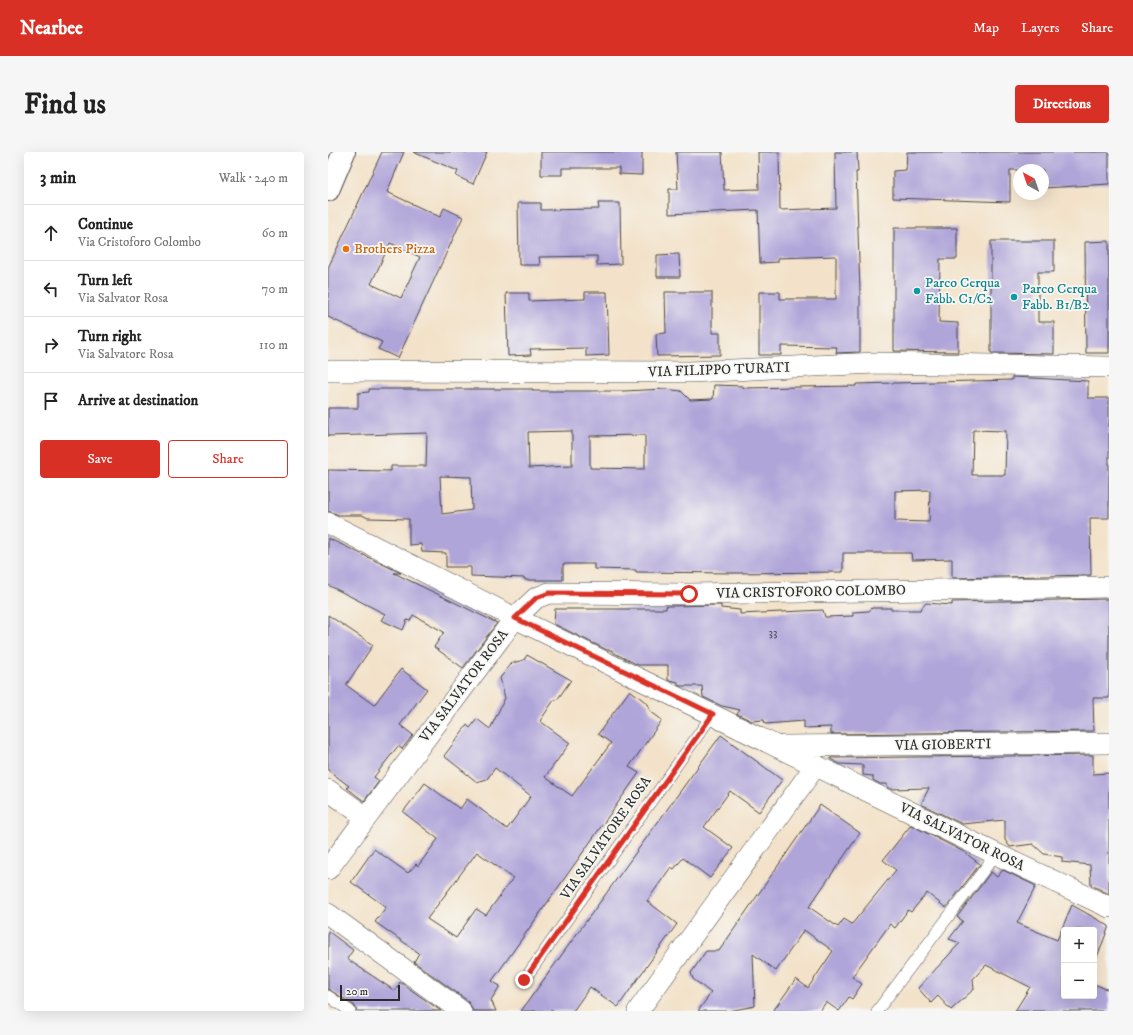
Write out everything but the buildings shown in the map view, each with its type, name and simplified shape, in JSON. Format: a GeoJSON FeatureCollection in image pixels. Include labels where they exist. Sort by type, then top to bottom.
{"type":"FeatureCollection","features":[{"type":"Feature","properties":{"kind":"street"},"geometry":{"type":"LineString","coordinates":[[328,190],[344,152]]}},
{"type":"Feature","properties":{"kind":"street","name":"VIA FILIPPO TURATI"},"geometry":{"type":"LineString","coordinates":[[328,371],[690,372],[875,363],[1109,367]]}},
{"type":"Feature","properties":{"kind":"street"},"geometry":{"type":"LineString","coordinates":[[328,523],[515,618]]}},
{"type":"Feature","properties":{"kind":"street","name":"VIA CRISTOFORO COLOMBO"},"geometry":{"type":"LineString","coordinates":[[515,618],[536,598],[549,593],[689,594],[1109,587]]}},
{"type":"Feature","properties":{"kind":"street","name":"VIA SALVATOR ROSA"},"geometry":{"type":"LineString","coordinates":[[328,870],[515,618],[996,854],[1109,907]]}},
{"type":"Feature","properties":{"kind":"street","name":"VIA GIOBERTI"},"geometry":{"type":"LineString","coordinates":[[778,746],[1109,743]]}},
{"type":"Feature","properties":{"kind":"street"},"geometry":{"type":"LineString","coordinates":[[638,1011],[816,765]]}},
{"type":"Feature","properties":{"kind":"street"},"geometry":{"type":"LineString","coordinates":[[328,790],[366,817]]}},
{"type":"Feature","properties":{"kind":"street"},"geometry":{"type":"LineString","coordinates":[[328,914],[461,1011]]}},
{"type":"Feature","properties":{"kind":"lane","name":"VIA SALVATORE ROSA"},"geometry":{"type":"LineString","coordinates":[[524,980],[713,714]]}},
{"type":"Feature","properties":{"kind":"lane"},"geometry":{"type":"LineString","coordinates":[[877,1011],[996,854]]}},
{"type":"Feature","properties":{"kind":"lane"},"geometry":{"type":"LineString","coordinates":[[328,996],[350,1011]]}},
{"type":"Feature","properties":{"kind":"place","name":"Brothers Pizza"},"geometry":{"type":"Point","coordinates":[346,249]}},
{"type":"Feature","properties":{"kind":"place","name":"Parco Cerqua Fabb. C1/C2"},"geometry":{"type":"Point","coordinates":[917,291]}},
{"type":"Feature","properties":{"kind":"place","name":"Parco Cerqua Fabb. B1/B2"},"geometry":{"type":"Point","coordinates":[1014,297]}},
{"type":"Feature","properties":{"kind":"route"},"geometry":{"type":"LineString","coordinates":[[524,980],[713,714],[515,618],[536,598],[549,593],[689,594]]}}]}
